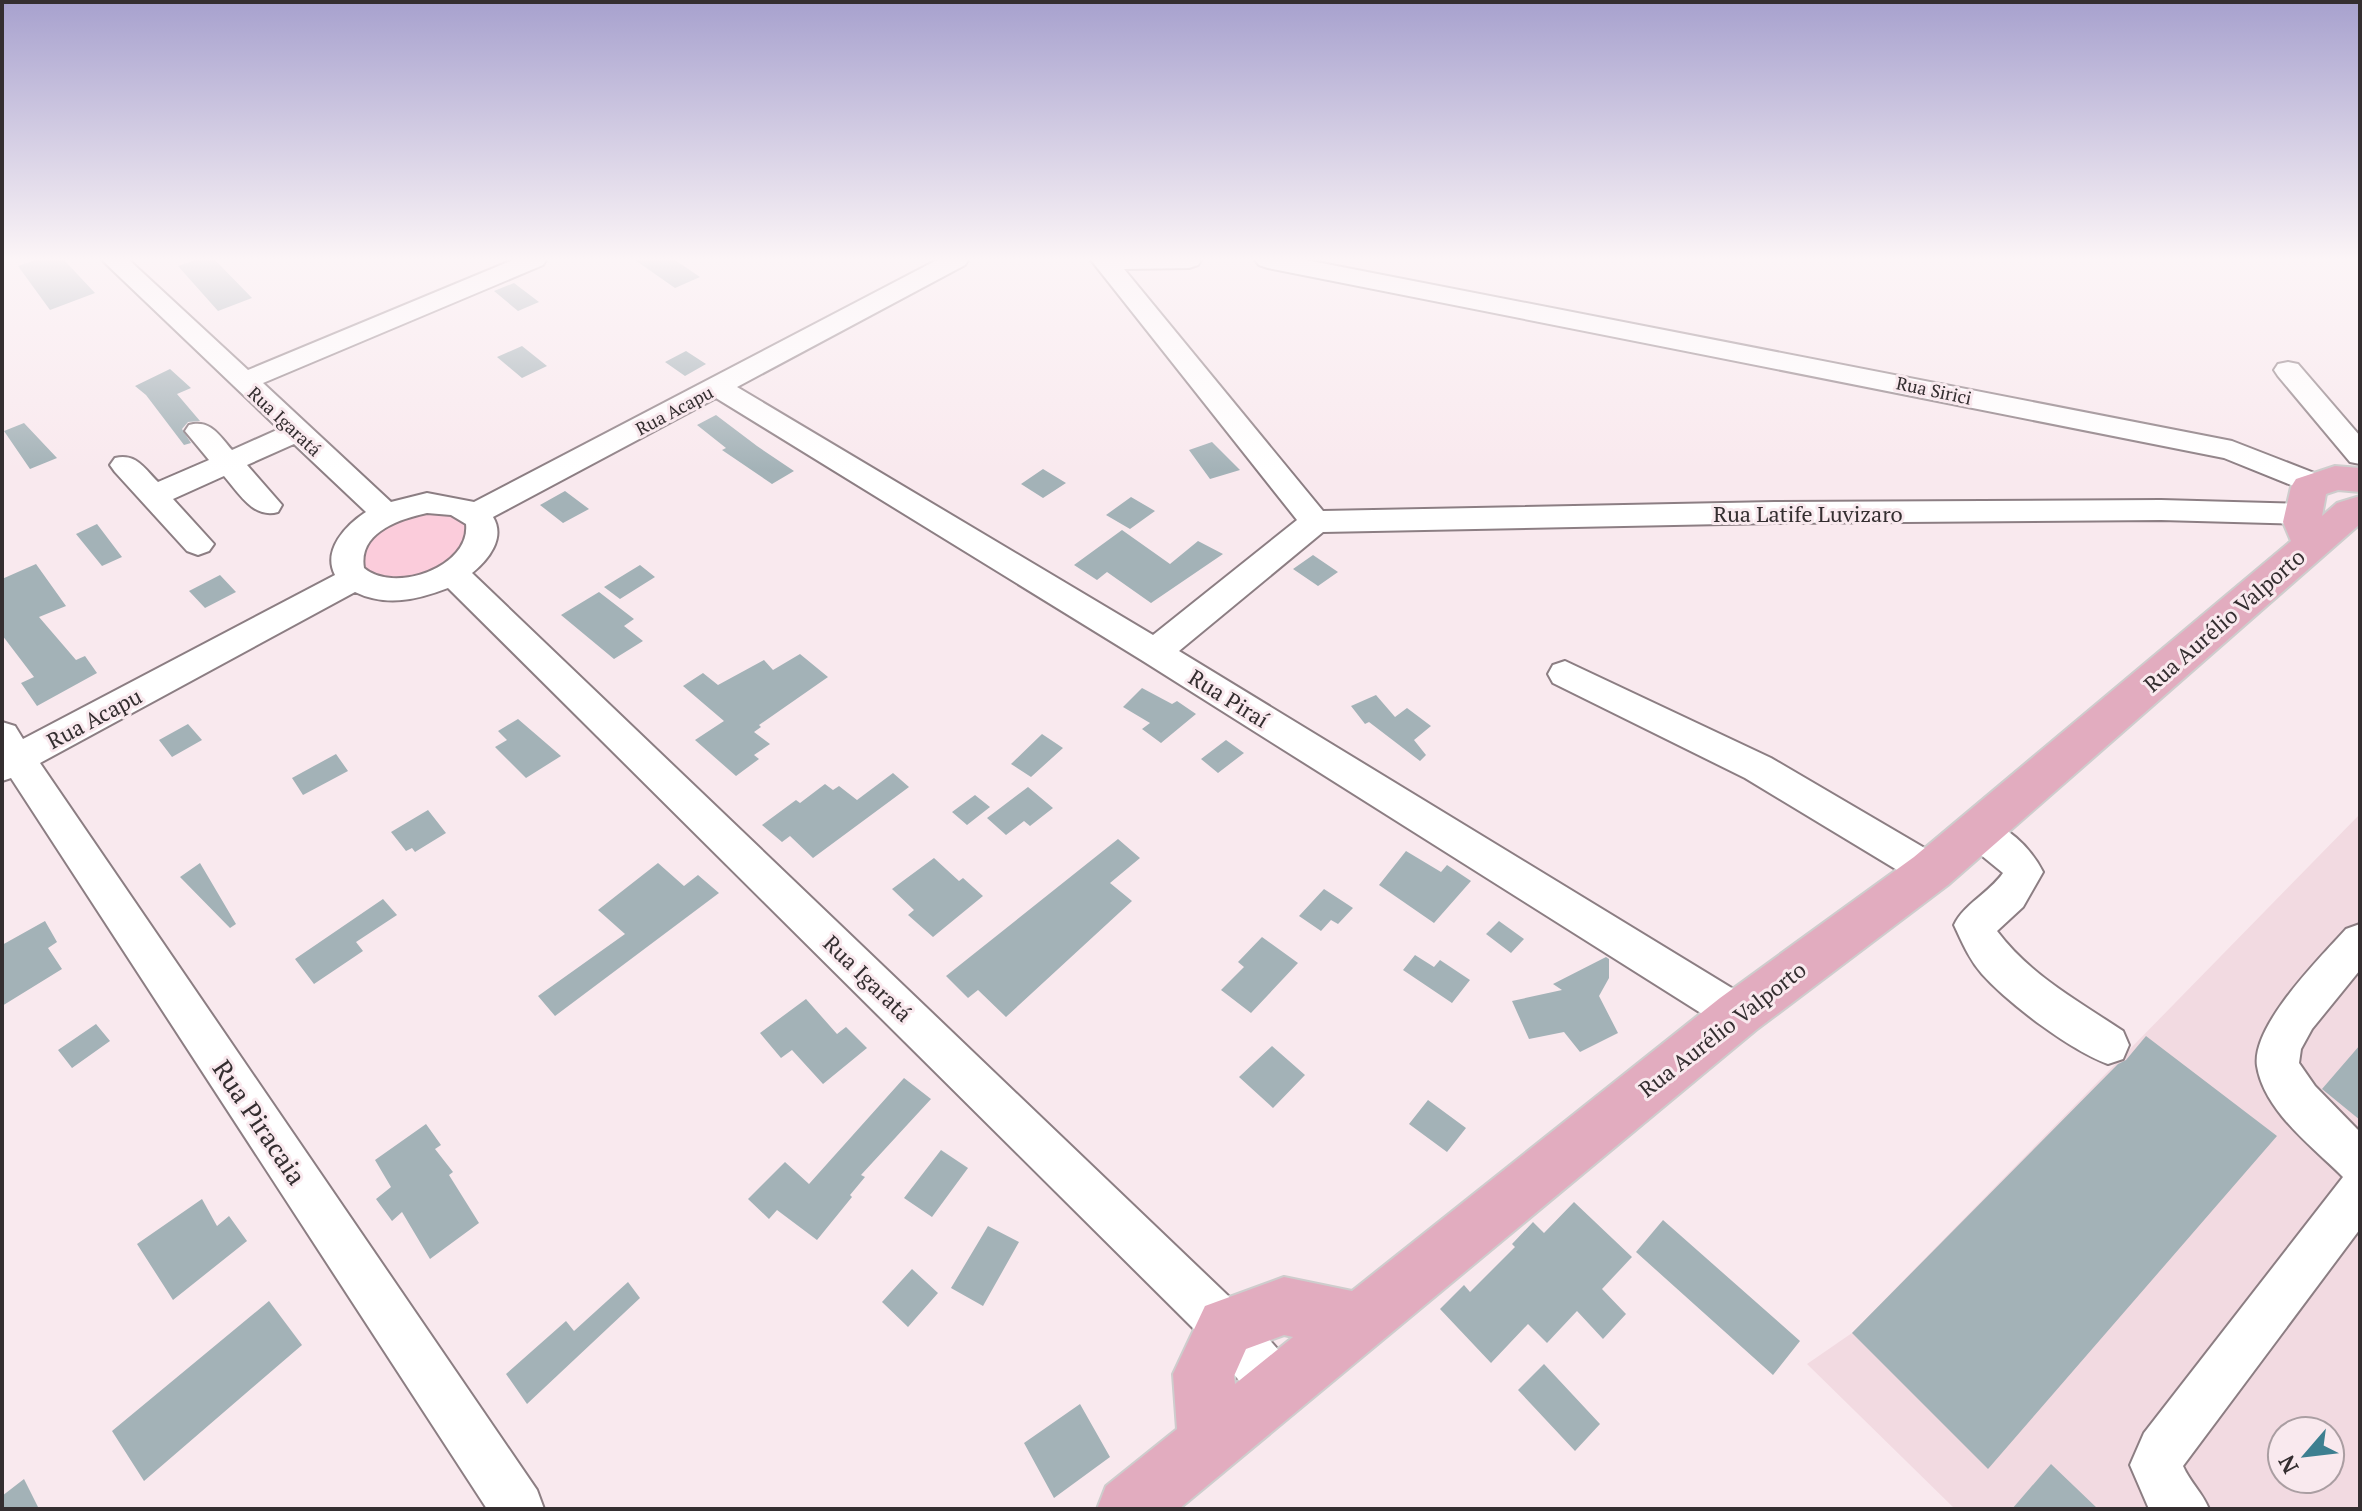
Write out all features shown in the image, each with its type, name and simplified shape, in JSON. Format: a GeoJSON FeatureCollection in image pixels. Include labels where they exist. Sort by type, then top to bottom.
{"type":"FeatureCollection","features":[{"type":"Feature","properties":{"kind":"main road","name":"Rua Sirici"},"geometry":{"type":"LineString","coordinates":[[2308,514],[2335,478],[2360,480]]}},
{"type":"Feature","properties":{"kind":"main road"},"geometry":{"type":"LineString","coordinates":[[2308,514],[2350,512],[2360,508]]}},
{"type":"Feature","properties":{"kind":"main road","name":"Rua Aurélio Valporto"},"geometry":{"type":"LineString","coordinates":[[1129,1509],[1738,1014],[1931,871],[1978,831],[2308,514]]}},
{"type":"Feature","properties":{"kind":"main road"},"geometry":{"type":"LineString","coordinates":[[1210,1443],[1203,1374],[1226,1327],[1284,1306],[1360,1322]]}},
{"type":"Feature","properties":{"kind":"street","name":"Rua Igaratá"},"geometry":{"type":"LineString","coordinates":[[189,331],[386,514]]}},
{"type":"Feature","properties":{"kind":"street"},"geometry":{"type":"LineString","coordinates":[[243,382],[366,331]]}},
{"type":"Feature","properties":{"kind":"street","name":"Rua Acapu"},"geometry":{"type":"LineString","coordinates":[[475,514],[823,331]]}},
{"type":"Feature","properties":{"kind":"street"},"geometry":{"type":"LineString","coordinates":[[1155,652],[1315,522],[1160,331]]}},
{"type":"Feature","properties":{"kind":"street","name":"Rua Sirici"},"geometry":{"type":"LineString","coordinates":[[1642,331],[2232,450],[2308,514]]}},
{"type":"Feature","properties":{"kind":"street"},"geometry":{"type":"LineString","coordinates":[[2288,370],[2360,455]]}},
{"type":"Feature","properties":{"kind":"street","name":"Rua Piraí"},"geometry":{"type":"LineString","coordinates":[[717,387],[1155,652],[1738,1014]]}},
{"type":"Feature","properties":{"kind":"street"},"geometry":{"type":"LineString","coordinates":[[199,431],[267,505]]}},
{"type":"Feature","properties":{"kind":"street"},"geometry":{"type":"LineString","coordinates":[[153,496],[297,432]]}},
{"type":"Feature","properties":{"kind":"street"},"geometry":{"type":"LineString","coordinates":[[125,465],[198,544]]}},
{"type":"Feature","properties":{"kind":"street"},"geometry":{"type":"LineString","coordinates":[[427,503],[455,505],[475,514],[482,524],[482,536],[467,561],[431,582],[398,589],[368,586],[354,579],[347,567],[347,554],[354,539],[386,514],[427,503]]}},
{"type":"Feature","properties":{"kind":"street","name":"Rua Latife Luvizaro"},"geometry":{"type":"LineString","coordinates":[[1315,522],[1449,517],[1834,512],[2204,511],[2308,514]]}},
{"type":"Feature","properties":{"kind":"street","name":"Rua Igaratá"},"geometry":{"type":"LineString","coordinates":[[451,572],[1226,1327],[1278,1388]]}},
{"type":"Feature","properties":{"kind":"street","name":"Rua Acapu"},"geometry":{"type":"LineString","coordinates":[[7,754],[354,579]]}},
{"type":"Feature","properties":{"kind":"street"},"geometry":{"type":"LineString","coordinates":[[1565,674],[1758,768],[1931,871]]}},
{"type":"Feature","properties":{"kind":"street","name":"Rua Piracaia"},"geometry":{"type":"LineString","coordinates":[[7,754],[518,1509]]}},
{"type":"Feature","properties":{"kind":"street"},"geometry":{"type":"LineString","coordinates":[[1978,831],[2015,859],[2024,872],[2004,902],[1974,925],[1978,938],[1993,958],[2021,983],[2108,1045]]}},
{"type":"Feature","properties":{"kind":"street"},"geometry":{"type":"LineString","coordinates":[[2360,941],[2283,1036],[2277,1064],[2291,1091],[2307,1110],[2360,1162]]}},
{"type":"Feature","properties":{"kind":"street"},"geometry":{"type":"LineString","coordinates":[[2183,1509],[2169,1495],[2156,1465],[2162,1451],[2360,1192]]}},
{"type":"Feature","properties":{"kind":"shaded area"},"geometry":{"type":"Polygon","coordinates":[[[438,509],[468,521],[470,544],[420,577],[395,580],[362,572],[358,548],[385,521],[438,509]]]}},
{"type":"Feature","properties":{"kind":"shaded area"},"geometry":{"type":"Polygon","coordinates":[[[2360,814],[2360,1509],[1955,1509],[1807,1364],[1852,1333],[2360,814]]]}},
{"type":"Feature","properties":{"kind":"building"},"geometry":{"type":"Polygon","coordinates":[[[522,346],[547,366],[522,378],[497,357],[522,346]]]}},
{"type":"Feature","properties":{"kind":"building"},"geometry":{"type":"Polygon","coordinates":[[[686,351],[706,364],[685,376],[665,362],[686,351]]]}},
{"type":"Feature","properties":{"kind":"building"},"geometry":{"type":"Polygon","coordinates":[[[170,369],[191,388],[177,394],[200,421],[188,422],[182,429],[191,443],[184,445],[146,395],[135,386],[170,369]]]}},
{"type":"Feature","properties":{"kind":"building"},"geometry":{"type":"Polygon","coordinates":[[[716,415],[794,471],[772,484],[722,450],[726,448],[697,425],[716,415]]]}},
{"type":"Feature","properties":{"kind":"building"},"geometry":{"type":"Polygon","coordinates":[[[24,423],[57,458],[30,469],[4,431],[24,423]]]}},
{"type":"Feature","properties":{"kind":"building"},"geometry":{"type":"Polygon","coordinates":[[[1212,442],[1240,470],[1210,479],[1189,450],[1212,442]]]}},
{"type":"Feature","properties":{"kind":"building"},"geometry":{"type":"Polygon","coordinates":[[[1043,469],[1066,483],[1043,498],[1021,484],[1043,469]]]}},
{"type":"Feature","properties":{"kind":"building"},"geometry":{"type":"Polygon","coordinates":[[[565,491],[589,509],[563,523],[540,505],[565,491]]]}},
{"type":"Feature","properties":{"kind":"building"},"geometry":{"type":"Polygon","coordinates":[[[1131,497],[1155,511],[1130,529],[1106,515],[1131,497]]]}},
{"type":"Feature","properties":{"kind":"building"},"geometry":{"type":"Polygon","coordinates":[[[97,524],[122,557],[102,566],[76,534],[97,524]]]}},
{"type":"Feature","properties":{"kind":"building"},"geometry":{"type":"Polygon","coordinates":[[[1122,530],[1170,564],[1198,541],[1223,554],[1151,603],[1107,572],[1097,580],[1074,565],[1122,530]]]}},
{"type":"Feature","properties":{"kind":"building"},"geometry":{"type":"Polygon","coordinates":[[[1313,555],[1338,572],[1318,586],[1293,569],[1313,555]]]}},
{"type":"Feature","properties":{"kind":"building"},"geometry":{"type":"Polygon","coordinates":[[[36,564],[66,606],[39,617],[76,660],[85,656],[97,673],[37,706],[21,683],[34,677],[2,635],[2,579],[36,564]]]}},
{"type":"Feature","properties":{"kind":"building"},"geometry":{"type":"Polygon","coordinates":[[[640,565],[655,577],[620,599],[604,587],[640,565]]]}},
{"type":"Feature","properties":{"kind":"building"},"geometry":{"type":"Polygon","coordinates":[[[220,575],[236,592],[205,608],[189,591],[220,575]]]}},
{"type":"Feature","properties":{"kind":"building"},"geometry":{"type":"Polygon","coordinates":[[[599,592],[634,619],[624,626],[643,641],[614,659],[561,615],[599,592]]]}},
{"type":"Feature","properties":{"kind":"building"},"geometry":{"type":"Polygon","coordinates":[[[800,654],[828,677],[759,725],[761,727],[754,732],[770,744],[754,755],[759,759],[736,776],[695,740],[724,721],[683,686],[703,673],[718,685],[764,660],[773,670],[800,654]]]}},
{"type":"Feature","properties":{"kind":"building"},"geometry":{"type":"Polygon","coordinates":[[[1142,688],[1172,704],[1177,701],[1196,714],[1161,743],[1142,729],[1150,723],[1123,707],[1142,688]]]}},
{"type":"Feature","properties":{"kind":"building"},"geometry":{"type":"Polygon","coordinates":[[[1376,695],[1395,717],[1407,708],[1431,726],[1414,740],[1426,755],[1420,761],[1369,722],[1365,724],[1351,706],[1376,695]]]}},
{"type":"Feature","properties":{"kind":"building"},"geometry":{"type":"Polygon","coordinates":[[[518,719],[561,756],[526,778],[495,747],[507,740],[498,731],[518,719]]]}},
{"type":"Feature","properties":{"kind":"building"},"geometry":{"type":"Polygon","coordinates":[[[188,724],[202,740],[172,757],[159,740],[188,724]]]}},
{"type":"Feature","properties":{"kind":"building"},"geometry":{"type":"Polygon","coordinates":[[[1042,734],[1063,748],[1031,777],[1011,764],[1042,734]]]}},
{"type":"Feature","properties":{"kind":"building"},"geometry":{"type":"Polygon","coordinates":[[[1226,740],[1244,753],[1218,773],[1201,759],[1226,740]]]}},
{"type":"Feature","properties":{"kind":"building"},"geometry":{"type":"Polygon","coordinates":[[[336,754],[348,771],[303,795],[292,778],[336,754]]]}},
{"type":"Feature","properties":{"kind":"building"},"geometry":{"type":"Polygon","coordinates":[[[893,773],[909,787],[813,858],[790,836],[782,842],[762,825],[796,800],[800,803],[825,784],[833,790],[839,786],[857,800],[893,773]]]}},
{"type":"Feature","properties":{"kind":"building"},"geometry":{"type":"Polygon","coordinates":[[[1028,787],[1053,808],[1030,826],[1024,821],[1006,835],[987,818],[1028,787]]]}},
{"type":"Feature","properties":{"kind":"building"},"geometry":{"type":"Polygon","coordinates":[[[975,795],[990,807],[967,825],[952,812],[975,795]]]}},
{"type":"Feature","properties":{"kind":"building"},"geometry":{"type":"Polygon","coordinates":[[[428,810],[446,833],[415,852],[412,848],[406,851],[391,832],[428,810]]]}},
{"type":"Feature","properties":{"kind":"building"},"geometry":{"type":"Polygon","coordinates":[[[1118,839],[1140,858],[1110,883],[1132,901],[1006,1017],[978,990],[968,998],[946,976],[1118,839]]]}},
{"type":"Feature","properties":{"kind":"building"},"geometry":{"type":"Polygon","coordinates":[[[1406,851],[1441,872],[1447,865],[1471,881],[1434,923],[1379,885],[1406,851]]]}},
{"type":"Feature","properties":{"kind":"building"},"geometry":{"type":"Polygon","coordinates":[[[934,858],[959,881],[963,878],[983,896],[933,937],[908,915],[914,910],[892,889],[934,858]]]}},
{"type":"Feature","properties":{"kind":"building"},"geometry":{"type":"Polygon","coordinates":[[[200,863],[236,924],[230,928],[180,877],[200,863]]]}},
{"type":"Feature","properties":{"kind":"building"},"geometry":{"type":"Polygon","coordinates":[[[658,863],[684,886],[698,875],[719,893],[555,1016],[538,996],[625,934],[598,910],[658,863]]]}},
{"type":"Feature","properties":{"kind":"building"},"geometry":{"type":"Polygon","coordinates":[[[1324,889],[1353,908],[1338,924],[1331,920],[1321,931],[1299,916],[1324,889]]]}},
{"type":"Feature","properties":{"kind":"building"},"geometry":{"type":"Polygon","coordinates":[[[383,899],[397,915],[356,942],[363,951],[314,984],[295,959],[383,899]]]}},
{"type":"Feature","properties":{"kind":"building"},"geometry":{"type":"Polygon","coordinates":[[[45,921],[57,942],[48,948],[62,969],[2,1006],[2,945],[45,921]]]}},
{"type":"Feature","properties":{"kind":"building"},"geometry":{"type":"Polygon","coordinates":[[[1499,921],[1524,939],[1511,953],[1486,934],[1499,921]]]}},
{"type":"Feature","properties":{"kind":"building"},"geometry":{"type":"Polygon","coordinates":[[[1262,937],[1298,963],[1251,1013],[1221,990],[1244,967],[1238,962],[1262,937]]]}},
{"type":"Feature","properties":{"kind":"building"},"geometry":{"type":"Polygon","coordinates":[[[1415,955],[1434,967],[1440,960],[1470,980],[1452,1003],[1403,970],[1415,955]]]}},
{"type":"Feature","properties":{"kind":"building"},"geometry":{"type":"Polygon","coordinates":[[[1606,957],[1609,959],[1609,978],[1599,996],[1618,1033],[1580,1052],[1564,1032],[1529,1039],[1512,1001],[1562,990],[1553,984],[1606,957]]]}},
{"type":"Feature","properties":{"kind":"building"},"geometry":{"type":"Polygon","coordinates":[[[806,999],[837,1034],[846,1027],[867,1048],[823,1084],[792,1050],[781,1058],[760,1033],[806,999]]]}},
{"type":"Feature","properties":{"kind":"building"},"geometry":{"type":"Polygon","coordinates":[[[96,1024],[110,1041],[72,1068],[58,1050],[96,1024]]]}},
{"type":"Feature","properties":{"kind":"building"},"geometry":{"type":"Polygon","coordinates":[[[2146,1036],[2277,1136],[1988,1469],[1852,1333],[2118,1064],[2126,1060],[2146,1036]]]}},
{"type":"Feature","properties":{"kind":"building"},"geometry":{"type":"Polygon","coordinates":[[[2360,1045],[2360,1120],[2322,1089],[2360,1045]]]}},
{"type":"Feature","properties":{"kind":"building"},"geometry":{"type":"Polygon","coordinates":[[[1272,1046],[1305,1075],[1273,1108],[1239,1077],[1272,1046]]]}},
{"type":"Feature","properties":{"kind":"building"},"geometry":{"type":"Polygon","coordinates":[[[904,1078],[931,1099],[861,1175],[865,1177],[850,1195],[852,1197],[817,1240],[777,1210],[769,1219],[748,1199],[785,1162],[809,1184],[904,1078]]]}},
{"type":"Feature","properties":{"kind":"building"},"geometry":{"type":"Polygon","coordinates":[[[1428,1100],[1466,1128],[1447,1152],[1409,1124],[1428,1100]]]}},
{"type":"Feature","properties":{"kind":"building"},"geometry":{"type":"Polygon","coordinates":[[[426,1124],[441,1145],[435,1149],[453,1172],[449,1175],[479,1223],[430,1259],[402,1212],[392,1221],[376,1199],[391,1187],[375,1160],[426,1124]]]}},
{"type":"Feature","properties":{"kind":"building"},"geometry":{"type":"Polygon","coordinates":[[[941,1150],[968,1168],[932,1217],[904,1198],[941,1150]]]}},
{"type":"Feature","properties":{"kind":"building"},"geometry":{"type":"Polygon","coordinates":[[[202,1199],[217,1226],[229,1216],[247,1241],[173,1300],[137,1244],[202,1199]]]}},
{"type":"Feature","properties":{"kind":"building"},"geometry":{"type":"Polygon","coordinates":[[[1574,1202],[1632,1257],[1602,1289],[1626,1314],[1603,1339],[1577,1311],[1547,1343],[1528,1324],[1491,1363],[1440,1309],[1464,1285],[1470,1292],[1515,1247],[1512,1244],[1533,1222],[1544,1233],[1574,1202]]]}},
{"type":"Feature","properties":{"kind":"building"},"geometry":{"type":"Polygon","coordinates":[[[1663,1220],[1800,1341],[1773,1375],[1636,1252],[1663,1220]]]}},
{"type":"Feature","properties":{"kind":"building"},"geometry":{"type":"Polygon","coordinates":[[[988,1226],[1019,1242],[983,1306],[951,1288],[988,1226]]]}},
{"type":"Feature","properties":{"kind":"building"},"geometry":{"type":"Polygon","coordinates":[[[912,1269],[938,1293],[908,1327],[882,1302],[912,1269]]]}},
{"type":"Feature","properties":{"kind":"building"},"geometry":{"type":"Polygon","coordinates":[[[628,1282],[640,1298],[527,1404],[506,1374],[566,1321],[574,1331],[628,1282]]]}},
{"type":"Feature","properties":{"kind":"building"},"geometry":{"type":"Polygon","coordinates":[[[269,1301],[302,1345],[144,1481],[112,1431],[269,1301]]]}},
{"type":"Feature","properties":{"kind":"building"},"geometry":{"type":"Polygon","coordinates":[[[1544,1364],[1600,1424],[1575,1451],[1518,1390],[1544,1364]]]}},
{"type":"Feature","properties":{"kind":"building"},"geometry":{"type":"Polygon","coordinates":[[[1080,1404],[1110,1457],[1054,1498],[1024,1443],[1080,1404]]]}},
{"type":"Feature","properties":{"kind":"building"},"geometry":{"type":"Polygon","coordinates":[[[2051,1464],[2098,1509],[2012,1509],[2051,1464]]]}},
{"type":"Feature","properties":{"kind":"building"},"geometry":{"type":"Polygon","coordinates":[[[24,1479],[39,1509],[2,1509],[2,1496],[24,1479]]]}}]}
